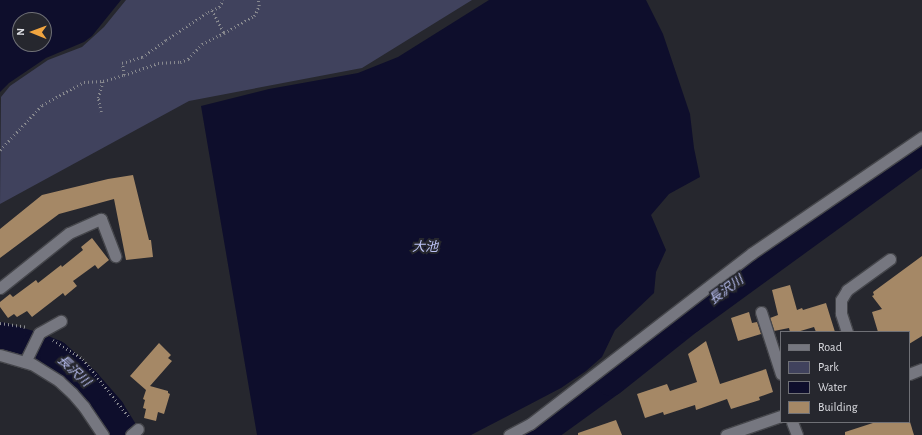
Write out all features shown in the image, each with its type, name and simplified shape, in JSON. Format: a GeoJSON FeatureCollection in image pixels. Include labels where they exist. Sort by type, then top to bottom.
{"type":"FeatureCollection","features":[{"type":"Feature","properties":{"kind":"street"},"geometry":{"type":"LineString","coordinates":[[509,435],[530,424],[752,253],[922,137]]}},
{"type":"Feature","properties":{"kind":"street"},"geometry":{"type":"LineString","coordinates":[[0,288],[69,233],[101,218],[115,256]]}},
{"type":"Feature","properties":{"kind":"street"},"geometry":{"type":"LineString","coordinates":[[847,331],[841,314],[841,300],[847,290],[890,259]]}},
{"type":"Feature","properties":{"kind":"street"},"geometry":{"type":"LineString","coordinates":[[760,312],[780,371]]}},
{"type":"Feature","properties":{"kind":"street"},"geometry":{"type":"LineString","coordinates":[[26,361],[38,333],[61,321]]}},
{"type":"Feature","properties":{"kind":"street"},"geometry":{"type":"LineString","coordinates":[[0,355],[26,361],[46,373],[72,393],[103,435]]}},
{"type":"Feature","properties":{"kind":"street"},"geometry":{"type":"LineString","coordinates":[[910,374],[922,369]]}},
{"type":"Feature","properties":{"kind":"street"},"geometry":{"type":"LineString","coordinates":[[726,435],[780,416]]}},
{"type":"Feature","properties":{"kind":"street"},"geometry":{"type":"LineString","coordinates":[[792,423],[797,435]]}},
{"type":"Feature","properties":{"kind":"path"},"geometry":{"type":"LineString","coordinates":[[124,75],[122,63],[142,57],[212,10],[219,7],[223,0]]}},
{"type":"Feature","properties":{"kind":"path"},"geometry":{"type":"LineString","coordinates":[[0,150],[42,105],[84,82],[103,81],[158,63],[180,62],[188,59],[202,44],[254,16],[259,6],[258,0]]}},
{"type":"Feature","properties":{"kind":"path"},"geometry":{"type":"LineString","coordinates":[[212,10],[224,32]]}},
{"type":"Feature","properties":{"kind":"path"},"geometry":{"type":"LineString","coordinates":[[101,112],[98,98],[103,81]]}},
{"type":"Feature","properties":{"kind":"path"},"geometry":{"type":"LineString","coordinates":[[0,323],[26,326],[83,359],[119,402],[135,431]]}},
{"type":"Feature","properties":{"kind":"green space"},"geometry":{"type":"Polygon","coordinates":[[[126,0],[472,0],[362,68],[189,101],[0,204],[1,97],[10,86],[48,60],[82,47],[104,27],[126,0]]]}},
{"type":"Feature","properties":{"kind":"water"},"geometry":{"type":"Polygon","coordinates":[[[0,0],[121,0],[92,36],[84,42],[46,58],[9,83],[0,92],[0,0]]]}},
{"type":"Feature","properties":{"kind":"water","name":"大池"},"geometry":{"type":"Polygon","coordinates":[[[489,0],[646,0],[663,34],[690,114],[694,148],[700,177],[669,194],[651,215],[666,250],[656,272],[654,293],[615,330],[602,357],[586,371],[561,388],[471,435],[257,435],[201,106],[269,89],[358,73],[398,57],[489,0]]]}},
{"type":"Feature","properties":{"kind":"building"},"geometry":{"type":"Polygon","coordinates":[[[133,175],[149,240],[151,240],[153,257],[126,260],[114,199],[59,214],[0,258],[0,229],[42,195],[108,179],[133,175]]]}},
{"type":"Feature","properties":{"kind":"building"},"geometry":{"type":"Polygon","coordinates":[[[92,238],[109,260],[98,269],[95,265],[73,281],[77,286],[65,296],[63,293],[32,317],[27,311],[17,317],[14,314],[8,318],[0,307],[0,302],[10,294],[13,297],[36,280],[38,283],[61,265],[62,267],[83,250],[81,247],[92,238]]]}},
{"type":"Feature","properties":{"kind":"building"},"geometry":{"type":"Polygon","coordinates":[[[922,256],[922,336],[910,343],[910,331],[878,331],[872,312],[882,309],[872,296],[874,295],[873,292],[922,256]]]}},
{"type":"Feature","properties":{"kind":"building"},"geometry":{"type":"Polygon","coordinates":[[[790,285],[797,310],[802,308],[803,310],[826,303],[835,331],[816,331],[814,327],[800,331],[790,331],[789,328],[774,331],[770,318],[778,315],[772,290],[790,285]]]}},
{"type":"Feature","properties":{"kind":"building"},"geometry":{"type":"Polygon","coordinates":[[[749,312],[752,323],[757,322],[761,334],[738,341],[731,318],[749,312]]]}},
{"type":"Feature","properties":{"kind":"building"},"geometry":{"type":"Polygon","coordinates":[[[706,341],[720,384],[766,369],[773,392],[759,397],[760,400],[731,409],[727,399],[696,410],[695,405],[664,415],[663,412],[645,418],[637,394],[667,384],[670,391],[697,382],[688,354],[706,341]]]}},
{"type":"Feature","properties":{"kind":"building"},"geometry":{"type":"Polygon","coordinates":[[[159,343],[171,355],[168,358],[172,361],[150,386],[168,391],[170,394],[164,414],[158,412],[156,421],[144,418],[146,409],[143,408],[145,400],[143,399],[146,390],[130,376],[159,343]]]}},
{"type":"Feature","properties":{"kind":"building"},"geometry":{"type":"Polygon","coordinates":[[[616,420],[622,435],[578,435],[578,433],[616,420]]]}},
{"type":"Feature","properties":{"kind":"building"},"geometry":{"type":"Polygon","coordinates":[[[910,422],[914,435],[845,435],[845,432],[873,423],[910,422]]]}},
{"type":"Feature","properties":{"kind":"waterway","name":"長沢川"},"geometry":{"type":"LineString","coordinates":[[536,435],[611,381],[689,319],[922,150]]}},
{"type":"Feature","properties":{"kind":"waterway","name":"長沢川"},"geometry":{"type":"LineString","coordinates":[[0,337],[36,347],[55,355],[86,383],[110,411],[125,435]]}}]}
